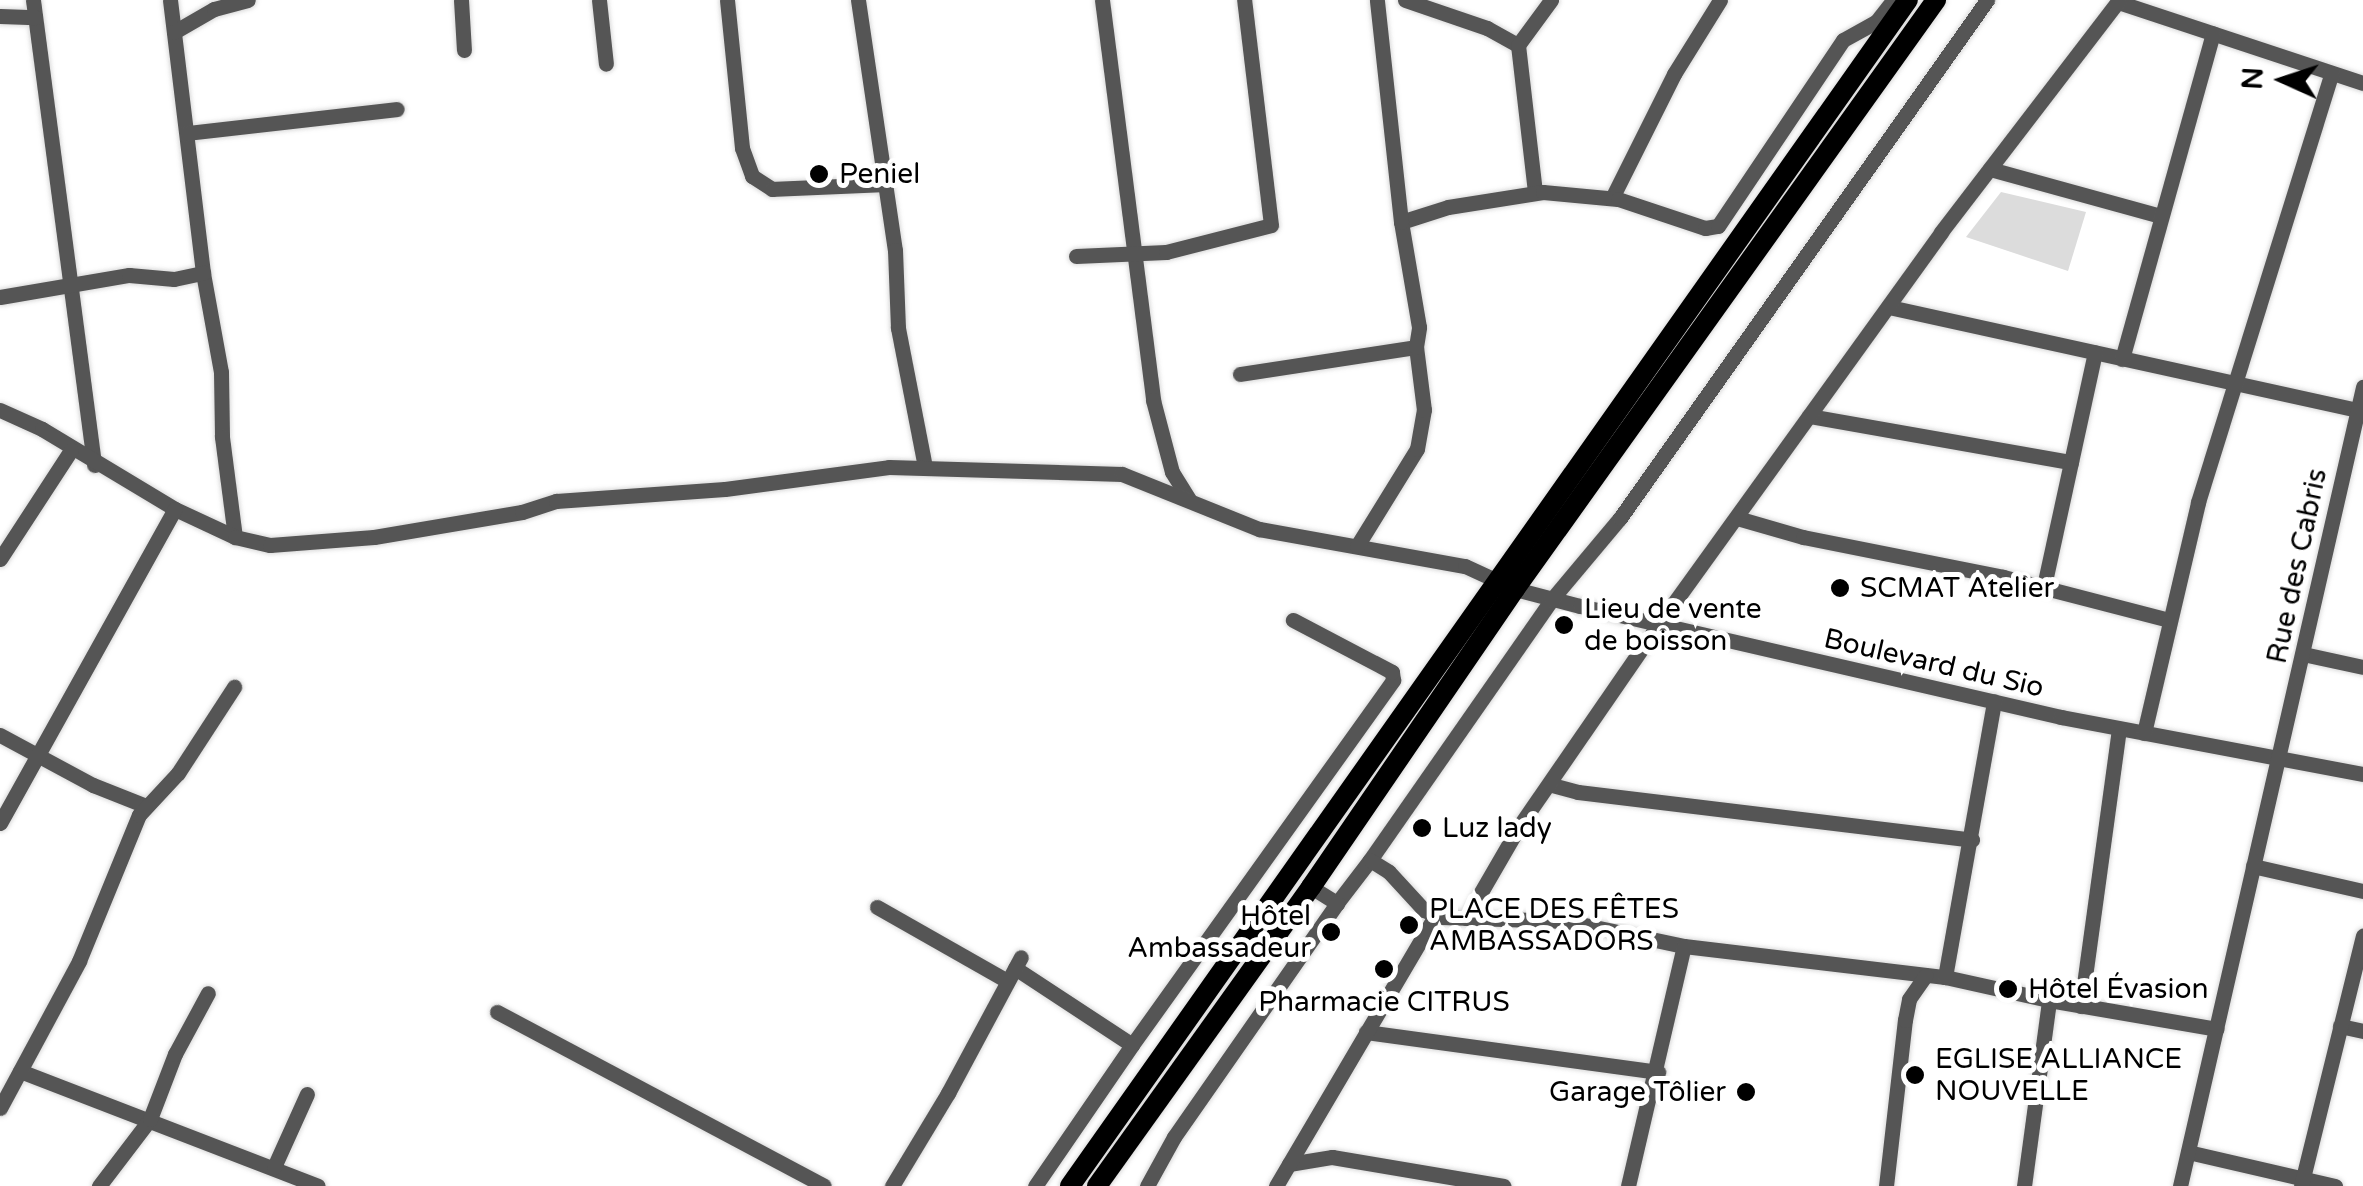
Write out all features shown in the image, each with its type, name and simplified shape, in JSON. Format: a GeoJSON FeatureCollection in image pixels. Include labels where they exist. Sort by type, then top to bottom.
{"type":"FeatureCollection","features":[{"type":"Feature","properties":{"kind":"main road"},"geometry":{"type":"LineString","coordinates":[[1097,1186],[1311,887],[1506,585],[1887,15],[1908,0]]}},
{"type":"Feature","properties":{"kind":"main road"},"geometry":{"type":"LineString","coordinates":[[1070,1186],[1319,839],[1936,0]]}},
{"type":"Feature","properties":{"kind":"street"},"geometry":{"type":"LineString","coordinates":[[170,0],[202,272],[221,372],[222,437],[235,538]]}},
{"type":"Feature","properties":{"kind":"street"},"geometry":{"type":"LineString","coordinates":[[174,32],[214,9],[248,0]]}},
{"type":"Feature","properties":{"kind":"street"},"geometry":{"type":"LineString","coordinates":[[461,0],[464,50]]}},
{"type":"Feature","properties":{"kind":"street"},"geometry":{"type":"LineString","coordinates":[[599,0],[606,64]]}},
{"type":"Feature","properties":{"kind":"street"},"geometry":{"type":"LineString","coordinates":[[727,0],[742,148],[752,176],[772,189],[885,184]]}},
{"type":"Feature","properties":{"kind":"street"},"geometry":{"type":"LineString","coordinates":[[858,0],[895,250],[898,328],[925,467]]}},
{"type":"Feature","properties":{"kind":"street"},"geometry":{"type":"LineString","coordinates":[[1102,0],[1153,400],[1163,448],[1189,499]]}},
{"type":"Feature","properties":{"kind":"street"},"geometry":{"type":"LineString","coordinates":[[1076,256],[1136,256],[1199,246],[1270,225],[1244,0]]}},
{"type":"Feature","properties":{"kind":"street"},"geometry":{"type":"LineString","coordinates":[[1357,546],[1421,437],[1424,410],[1416,348],[1419,327],[1401,222],[1378,0]]}},
{"type":"Feature","properties":{"kind":"street"},"geometry":{"type":"LineString","coordinates":[[1406,0],[1460,18],[1518,45]]}},
{"type":"Feature","properties":{"kind":"street"},"geometry":{"type":"LineString","coordinates":[[1460,18],[1466,0]]}},
{"type":"Feature","properties":{"kind":"street"},"geometry":{"type":"LineString","coordinates":[[1534,192],[1518,45],[1551,0]]}},
{"type":"Feature","properties":{"kind":"street"},"geometry":{"type":"LineString","coordinates":[[1612,198],[1674,74],[1720,0]]}},
{"type":"Feature","properties":{"kind":"street"},"geometry":{"type":"LineString","coordinates":[[1146,1184],[1337,903],[1552,599],[1620,518],[1987,0]]}},
{"type":"Feature","properties":{"kind":"street"},"geometry":{"type":"LineString","coordinates":[[1466,918],[1520,825],[1552,784],[1658,624],[2118,1],[2363,83]]}},
{"type":"Feature","properties":{"kind":"street"},"geometry":{"type":"LineString","coordinates":[[0,16],[34,8],[74,286],[94,465]]}},
{"type":"Feature","properties":{"kind":"street"},"geometry":{"type":"LineString","coordinates":[[1401,222],[1448,207],[1534,192],[1612,198],[1705,228],[1718,226],[1843,40],[1887,15]]}},
{"type":"Feature","properties":{"kind":"street"},"geometry":{"type":"LineString","coordinates":[[2122,359],[2213,33]]}},
{"type":"Feature","properties":{"kind":"street"},"geometry":{"type":"LineString","coordinates":[[2144,733],[2198,502],[2332,73]]}},
{"type":"Feature","properties":{"kind":"street"},"geometry":{"type":"LineString","coordinates":[[187,134],[397,110]]}},
{"type":"Feature","properties":{"kind":"street"},"geometry":{"type":"LineString","coordinates":[[1990,170],[2161,216]]}},
{"type":"Feature","properties":{"kind":"street"},"geometry":{"type":"LineString","coordinates":[[0,297],[129,275],[174,279],[202,272]]}},
{"type":"Feature","properties":{"kind":"street"},"geometry":{"type":"LineString","coordinates":[[1889,307],[2360,410]]}},
{"type":"Feature","properties":{"kind":"street"},"geometry":{"type":"LineString","coordinates":[[1240,374],[1416,348]]}},
{"type":"Feature","properties":{"kind":"street"},"geometry":{"type":"LineString","coordinates":[[2044,586],[2096,353]]}},
{"type":"Feature","properties":{"kind":"street","name":"Rue des Cabris"},"geometry":{"type":"LineString","coordinates":[[2180,1186],[2363,387]]}},
{"type":"Feature","properties":{"kind":"street","name":"Boulevard du Sio"},"geometry":{"type":"LineString","coordinates":[[0,410],[42,429],[94,465],[174,509],[235,538],[270,545],[374,537],[522,512],[556,501],[725,490],[889,467],[1122,474],[1259,530],[1465,566],[1506,585],[1552,599],[1994,702],[2363,774]]}},
{"type":"Feature","properties":{"kind":"street"},"geometry":{"type":"LineString","coordinates":[[1810,416],[2071,462]]}},
{"type":"Feature","properties":{"kind":"street"},"geometry":{"type":"LineString","coordinates":[[0,559],[70,450]]}},
{"type":"Feature","properties":{"kind":"street"},"geometry":{"type":"LineString","coordinates":[[0,823],[41,756],[174,509]]}},
{"type":"Feature","properties":{"kind":"street"},"geometry":{"type":"LineString","coordinates":[[1737,518],[1803,537],[2044,586],[2169,620]]}},
{"type":"Feature","properties":{"kind":"street"},"geometry":{"type":"LineString","coordinates":[[1035,1186],[1394,676],[1294,620]]}},
{"type":"Feature","properties":{"kind":"street"},"geometry":{"type":"LineString","coordinates":[[2303,654],[2363,667]]}},
{"type":"Feature","properties":{"kind":"street"},"geometry":{"type":"LineString","coordinates":[[0,1108],[78,961],[125,842],[146,806],[178,772],[234,687]]}},
{"type":"Feature","properties":{"kind":"street"},"geometry":{"type":"LineString","coordinates":[[1945,977],[1994,702]]}},
{"type":"Feature","properties":{"kind":"street"},"geometry":{"type":"LineString","coordinates":[[2081,1006],[2120,729]]}},
{"type":"Feature","properties":{"kind":"street"},"geometry":{"type":"LineString","coordinates":[[0,735],[93,785],[146,806]]}},
{"type":"Feature","properties":{"kind":"street"},"geometry":{"type":"LineString","coordinates":[[1552,784],[1596,794],[1972,840]]}},
{"type":"Feature","properties":{"kind":"street"},"geometry":{"type":"LineString","coordinates":[[1295,821],[1319,839]]}},
{"type":"Feature","properties":{"kind":"street"},"geometry":{"type":"LineString","coordinates":[[1370,860],[1435,916],[1566,921],[1684,946],[1945,977],[2049,1000],[2217,1028]]}},
{"type":"Feature","properties":{"kind":"street"},"geometry":{"type":"LineString","coordinates":[[2254,866],[2363,891]]}},
{"type":"Feature","properties":{"kind":"street"},"geometry":{"type":"LineString","coordinates":[[1311,887],[1337,903]]}},
{"type":"Feature","properties":{"kind":"street"},"geometry":{"type":"LineString","coordinates":[[878,907],[1014,969],[1132,1044]]}},
{"type":"Feature","properties":{"kind":"street"},"geometry":{"type":"LineString","coordinates":[[1276,1186],[1435,916]]}},
{"type":"Feature","properties":{"kind":"street"},"geometry":{"type":"LineString","coordinates":[[2301,1183],[2363,936]]}},
{"type":"Feature","properties":{"kind":"street"},"geometry":{"type":"LineString","coordinates":[[1628,1186],[1658,1072],[1684,946]]}},
{"type":"Feature","properties":{"kind":"street"},"geometry":{"type":"LineString","coordinates":[[892,1186],[948,1093],[1014,969]]}},
{"type":"Feature","properties":{"kind":"street"},"geometry":{"type":"LineString","coordinates":[[1886,1186],[1905,1020],[1909,999],[1926,975]]}},
{"type":"Feature","properties":{"kind":"street"},"geometry":{"type":"LineString","coordinates":[[98,1186],[150,1119],[175,1054],[208,993]]}},
{"type":"Feature","properties":{"kind":"street"},"geometry":{"type":"LineString","coordinates":[[2024,1186],[2049,1000]]}},
{"type":"Feature","properties":{"kind":"street"},"geometry":{"type":"LineString","coordinates":[[497,1012],[824,1186]]}},
{"type":"Feature","properties":{"kind":"street"},"geometry":{"type":"LineString","coordinates":[[2340,1026],[2363,1030]]}},
{"type":"Feature","properties":{"kind":"street"},"geometry":{"type":"LineString","coordinates":[[1366,1032],[1658,1072]]}},
{"type":"Feature","properties":{"kind":"street"},"geometry":{"type":"LineString","coordinates":[[20,1071],[318,1186]]}},
{"type":"Feature","properties":{"kind":"street"},"geometry":{"type":"LineString","coordinates":[[274,1167],[308,1094]]}},
{"type":"Feature","properties":{"kind":"street"},"geometry":{"type":"LineString","coordinates":[[2188,1152],[2301,1183],[2335,1186]]}},
{"type":"Feature","properties":{"kind":"street"},"geometry":{"type":"LineString","coordinates":[[1289,1164],[1332,1157],[1497,1185]]}},
{"type":"Feature","properties":{"kind":"shaded area"},"geometry":{"type":"Polygon","coordinates":[[[2001,192],[2086,212],[2068,271],[1966,237],[2001,192]]]}},
{"type":"Feature","properties":{"kind":"place","name":"Peniel"},"geometry":{"type":"Point","coordinates":[819,174]}},
{"type":"Feature","properties":{"kind":"place","name":"SCMAT Atelier"},"geometry":{"type":"Point","coordinates":[1840,588]}},
{"type":"Feature","properties":{"kind":"place","name":"Lieu de vente de boisson"},"geometry":{"type":"Point","coordinates":[1564,625]}},
{"type":"Feature","properties":{"kind":"place","name":"Luz lady"},"geometry":{"type":"Point","coordinates":[1422,828]}},
{"type":"Feature","properties":{"kind":"place","name":"PLACE DES FÊTES AMBASSADORS"},"geometry":{"type":"Point","coordinates":[1409,925]}},
{"type":"Feature","properties":{"kind":"place","name":"Hôtel Ambassadeur"},"geometry":{"type":"Point","coordinates":[1331,932]}},
{"type":"Feature","properties":{"kind":"place","name":"Pharmacie CITRUS"},"geometry":{"type":"Point","coordinates":[1384,969]}},
{"type":"Feature","properties":{"kind":"place","name":"Hôtel Évasion"},"geometry":{"type":"Point","coordinates":[2008,989]}},
{"type":"Feature","properties":{"kind":"place","name":"EGLISE ALLIANCE NOUVELLE"},"geometry":{"type":"Point","coordinates":[1915,1075]}},
{"type":"Feature","properties":{"kind":"place","name":"Garage Tôlier"},"geometry":{"type":"Point","coordinates":[1746,1092]}}]}
